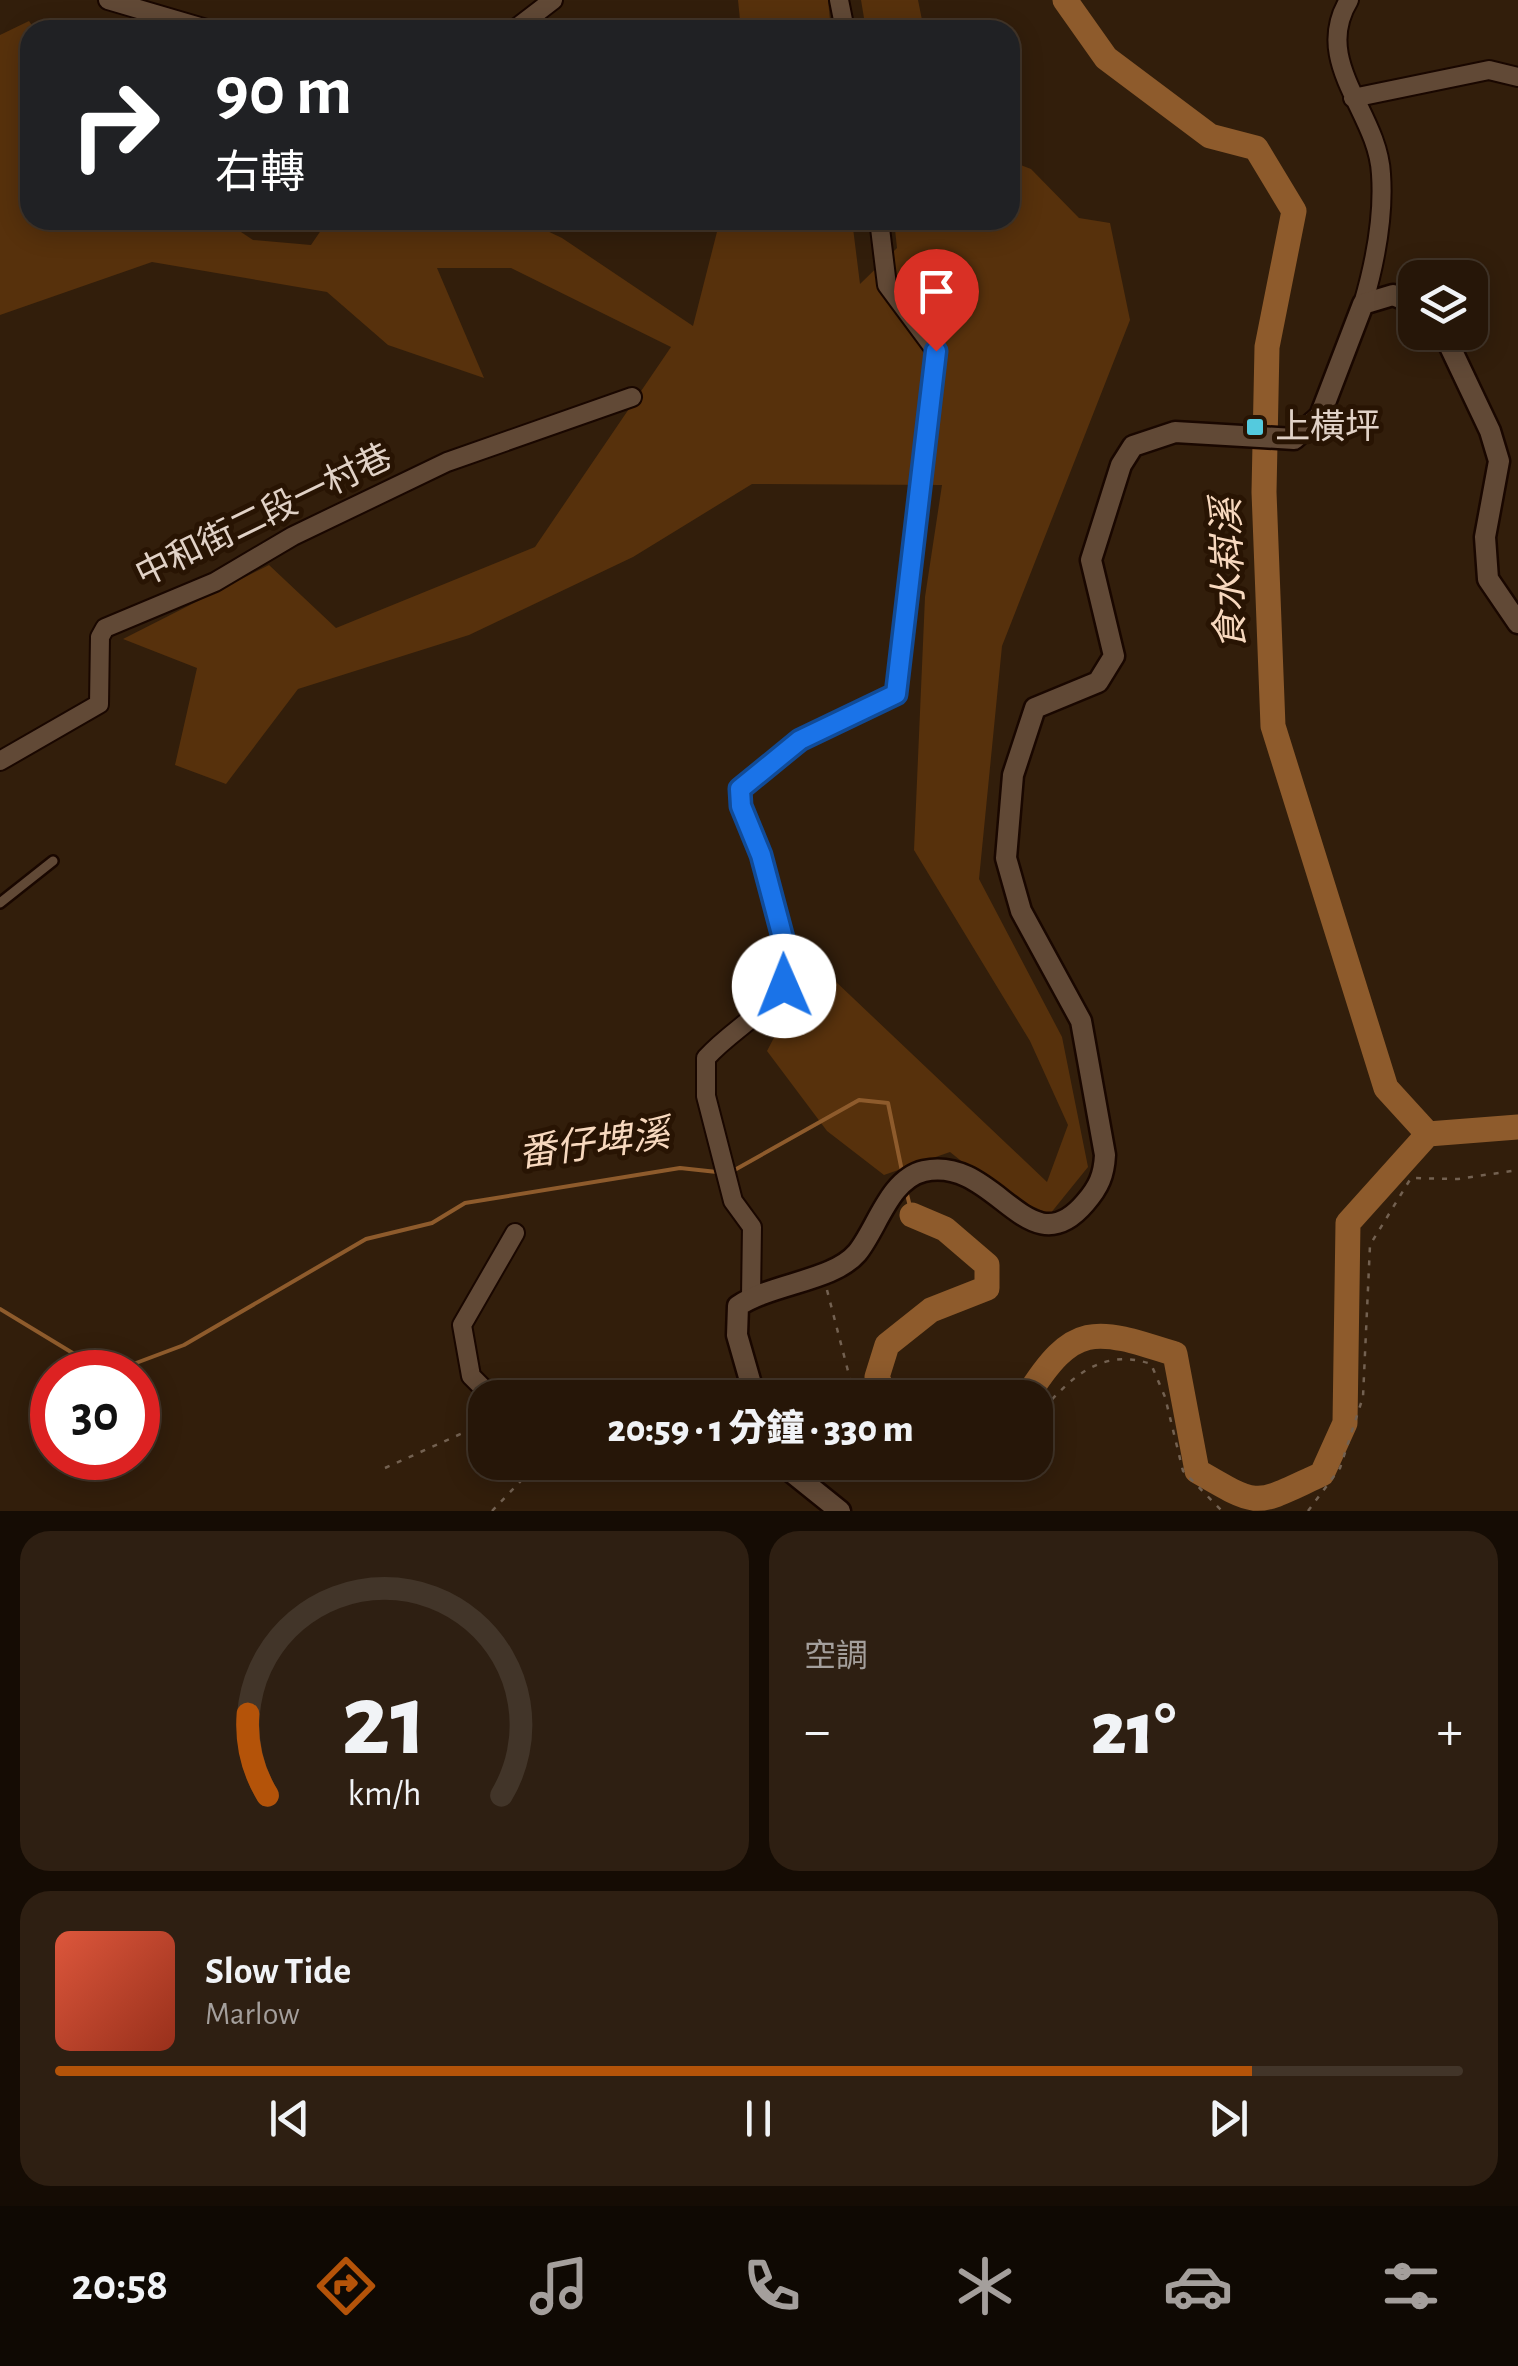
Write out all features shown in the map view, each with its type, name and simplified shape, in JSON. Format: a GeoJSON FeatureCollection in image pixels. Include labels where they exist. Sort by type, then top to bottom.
{"type":"FeatureCollection","features":[{"type":"Feature","properties":{"kind":"street"},"geometry":{"type":"LineString","coordinates":[[108,0],[176,20]]}},
{"type":"Feature","properties":{"kind":"street"},"geometry":{"type":"LineString","coordinates":[[527,20],[553,0]]}},
{"type":"Feature","properties":{"kind":"street"},"geometry":{"type":"LineString","coordinates":[[750,1380],[735,1321],[738,1306],[838,1270],[856,1254],[896,1190],[923,1171],[961,1174],[994,1188],[1026,1220],[1046,1225],[1078,1212],[1104,1174],[1081,1021],[1011,886],[1006,858],[1013,775],[1034,708],[1098,682],[1114,656],[1094,588],[1091,560],[1121,465],[1133,446],[1176,432],[1294,439],[1310,430],[1320,416],[1364,304],[1375,264],[1382,174],[1372,130],[1353,98],[1337,44],[1338,20],[1349,0]]}},
{"type":"Feature","properties":{"kind":"street"},"geometry":{"type":"LineString","coordinates":[[1353,98],[1489,70],[1518,77]]}},
{"type":"Feature","properties":{"kind":"street"},"geometry":{"type":"LineString","coordinates":[[752,1298],[752,1227],[732,1201],[706,1096],[706,1058],[722,1040],[756,1020],[784,986],[791,968],[761,855],[741,806],[740,789],[800,740],[896,694],[936,351],[887,286],[880,230]]}},
{"type":"Feature","properties":{"kind":"street"},"geometry":{"type":"LineString","coordinates":[[1364,304],[1398,298]]}},
{"type":"Feature","properties":{"kind":"street"},"geometry":{"type":"LineString","coordinates":[[1452,350],[1490,431],[1499,461],[1484,538],[1488,579],[1518,623]]}},
{"type":"Feature","properties":{"kind":"street","name":"中和街二段一村巷"},"geometry":{"type":"LineString","coordinates":[[0,761],[99,704],[100,637],[105,628],[215,582],[293,536],[447,462],[632,397]]}},
{"type":"Feature","properties":{"kind":"street"},"geometry":{"type":"LineString","coordinates":[[475,1380],[462,1325],[515,1233]]}},
{"type":"Feature","properties":{"kind":"street"},"geometry":{"type":"LineString","coordinates":[[800,1480],[840,1511]]}},
{"type":"Feature","properties":{"kind":"lane"},"geometry":{"type":"LineString","coordinates":[[0,904],[53,861]]}},
{"type":"Feature","properties":{"kind":"path"},"geometry":{"type":"LineString","coordinates":[[1308,1511],[1340,1468],[1363,1397],[1370,1244],[1394,1203],[1411,1178],[1458,1179],[1518,1170]]}},
{"type":"Feature","properties":{"kind":"path"},"geometry":{"type":"LineString","coordinates":[[823,1274],[851,1380]]}},
{"type":"Feature","properties":{"kind":"path"},"geometry":{"type":"LineString","coordinates":[[1053,1398],[1094,1364],[1130,1357],[1152,1364],[1165,1397],[1182,1471],[1222,1511]]}},
{"type":"Feature","properties":{"kind":"path"},"geometry":{"type":"LineString","coordinates":[[384,1468],[468,1430]]}},
{"type":"Feature","properties":{"kind":"path"},"geometry":{"type":"LineString","coordinates":[[492,1511],[522,1480]]}},
{"type":"Feature","properties":{"kind":"shaded area"},"geometry":{"type":"Polygon","coordinates":[[[738,0],[828,0],[830,20],[740,20],[738,0]]]}},
{"type":"Feature","properties":{"kind":"shaded area"},"geometry":{"type":"Polygon","coordinates":[[[861,0],[918,0],[922,20],[864,20],[861,0]]]}},
{"type":"Feature","properties":{"kind":"shaded area"},"geometry":{"type":"Polygon","coordinates":[[[20,25],[20,230],[238,230],[253,240],[311,245],[321,230],[545,230],[693,326],[717,230],[853,230],[860,284],[897,248],[895,230],[1020,230],[1020,165],[1031,169],[1079,218],[1110,223],[1130,320],[1002,646],[979,879],[1062,1037],[1088,1167],[1050,1214],[1000,1192],[950,1152],[884,1175],[827,1131],[767,1051],[814,961],[1047,1182],[1068,1125],[1030,1041],[914,850],[925,597],[942,485],[752,484],[633,557],[469,635],[298,689],[226,784],[175,765],[197,668],[123,639],[269,565],[336,628],[535,547],[671,347],[511,268],[437,268],[484,378],[388,345],[327,292],[152,262],[0,315],[0,35],[20,25]]]}},
{"type":"Feature","properties":{"kind":"waterway","name":"食水嵙溪"},"geometry":{"type":"LineString","coordinates":[[1065,0],[1106,58],[1210,136],[1256,148],[1294,211],[1267,347],[1264,492],[1273,726],[1386,1088],[1428,1134],[1518,1127]]}},
{"type":"Feature","properties":{"kind":"waterway","name":"番仔埤溪"},"geometry":{"type":"LineString","coordinates":[[731,1172],[859,1100],[888,1103],[903,1176]]}},
{"type":"Feature","properties":{"kind":"waterway","name":"番仔埤溪"},"geometry":{"type":"LineString","coordinates":[[1038,1380],[1058,1355],[1088,1337],[1124,1339],[1175,1354],[1197,1471],[1234,1492],[1258,1498],[1270,1497],[1322,1474],[1345,1423],[1348,1223],[1428,1134]]}},
{"type":"Feature","properties":{"kind":"waterway","name":"番仔埤溪"},"geometry":{"type":"LineString","coordinates":[[160,1354],[184,1345],[366,1239],[432,1223],[465,1203],[680,1168],[717,1172]]}},
{"type":"Feature","properties":{"kind":"waterway","name":"番仔埤溪"},"geometry":{"type":"LineString","coordinates":[[906,1190],[912,1215]]}},
{"type":"Feature","properties":{"kind":"waterway","name":"番仔埤溪"},"geometry":{"type":"LineString","coordinates":[[878,1380],[887,1345],[931,1310],[987,1288],[987,1265],[945,1229],[912,1215]]}},
{"type":"Feature","properties":{"kind":"waterway","name":"番仔埤溪"},"geometry":{"type":"LineString","coordinates":[[0,1309],[68,1350]]}},
{"type":"Feature","properties":{"kind":"place","name":"上橫坪"},"geometry":{"type":"Point","coordinates":[1255,427]}},
{"type":"Feature","properties":{"kind":"route"},"geometry":{"type":"LineString","coordinates":[[784,986],[791,968],[761,855],[741,806],[740,789],[800,740],[896,694],[936,351]]}}]}
